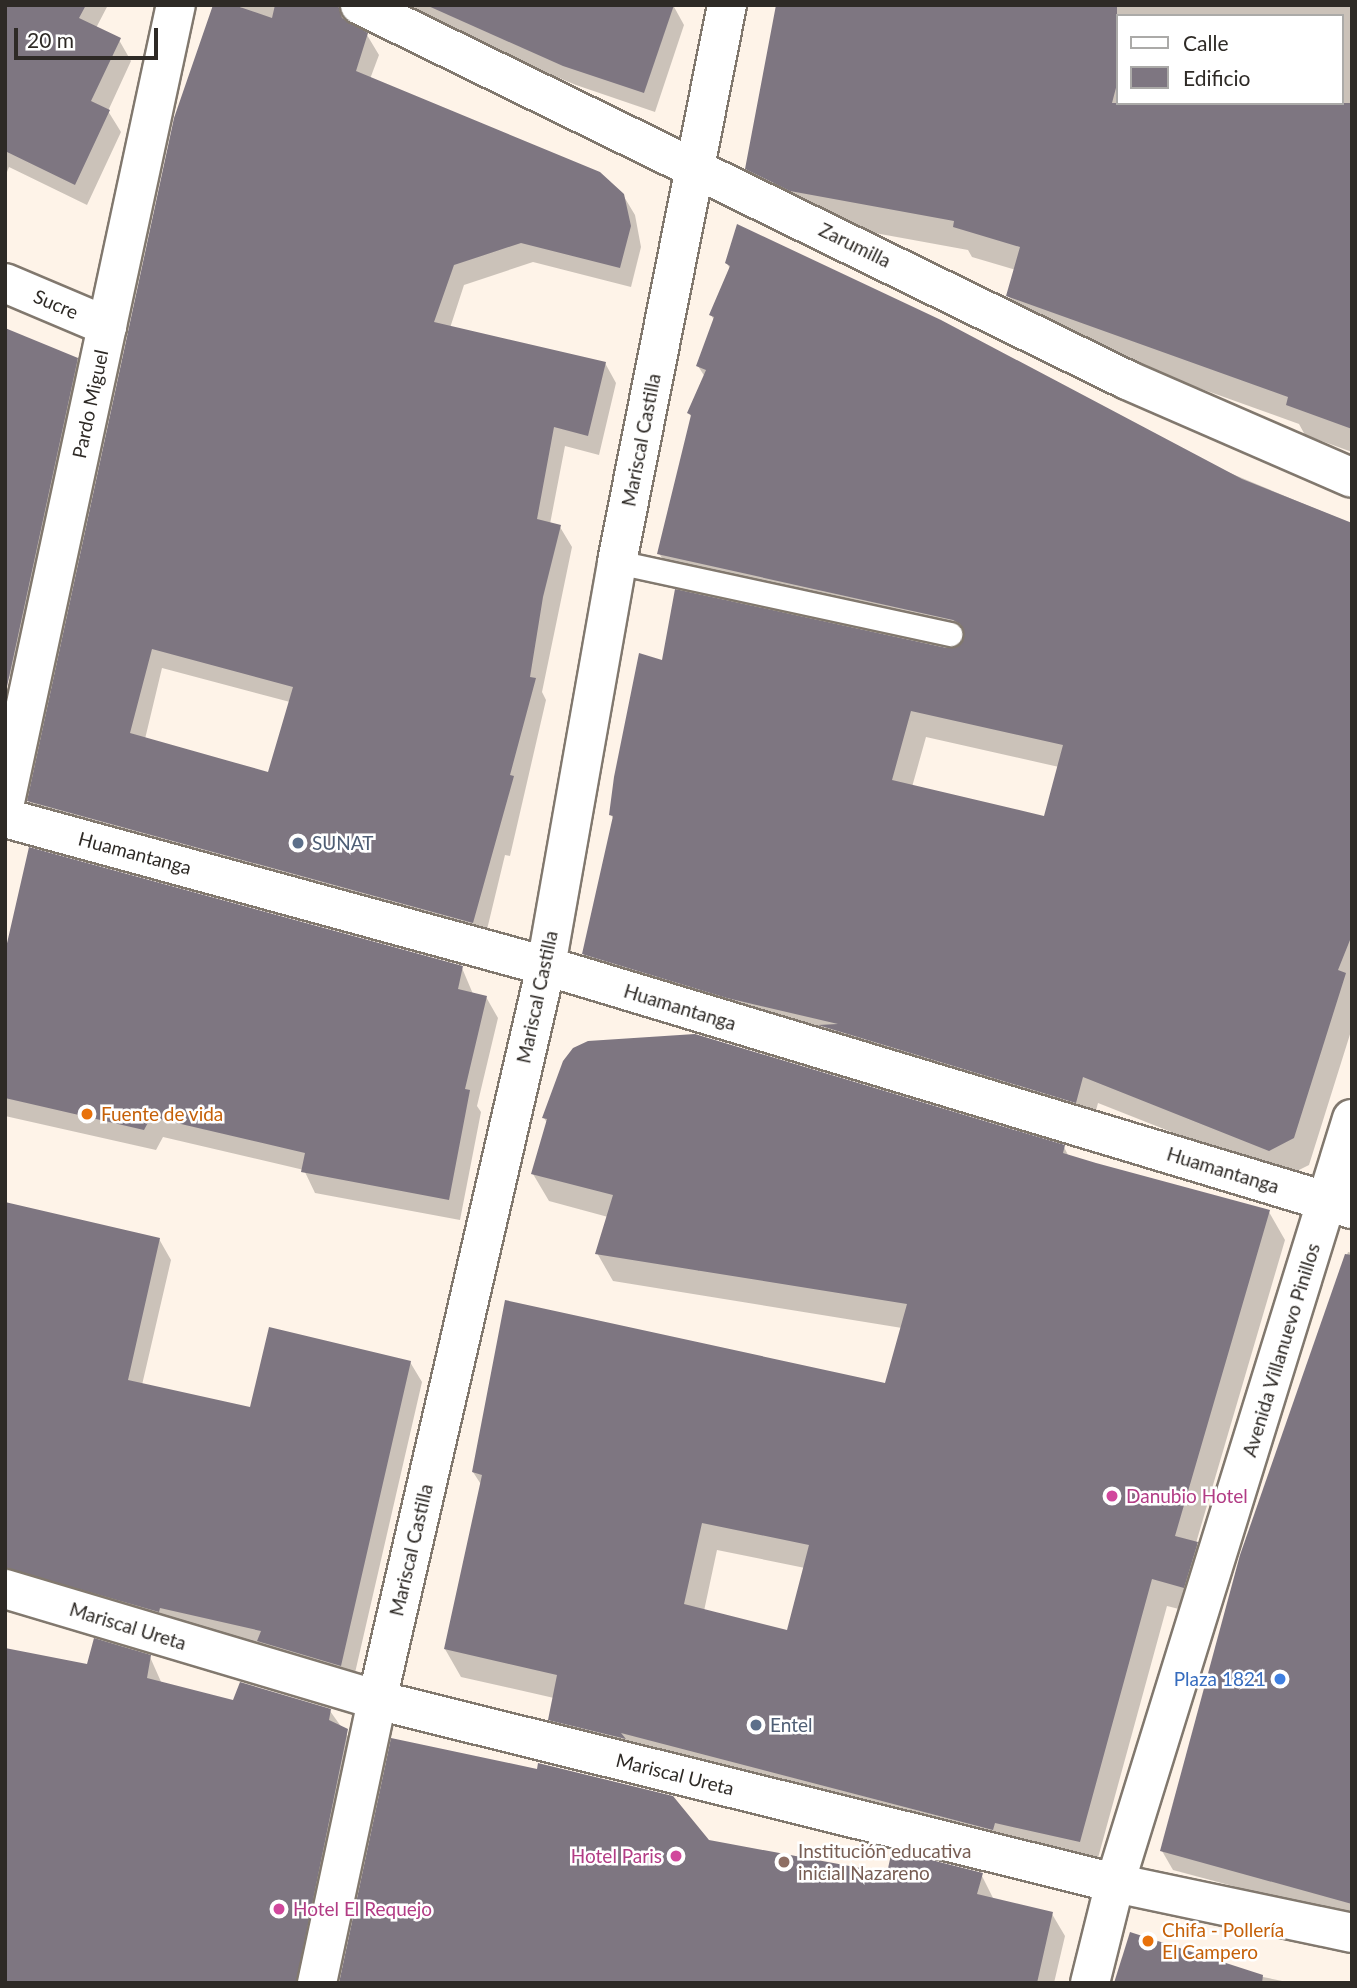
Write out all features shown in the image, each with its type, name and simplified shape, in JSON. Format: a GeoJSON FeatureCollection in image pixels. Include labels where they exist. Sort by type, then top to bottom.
{"type":"FeatureCollection","features":[{"type":"Feature","properties":{"kind":"street","name":"Pardo Miguel"},"geometry":{"type":"LineString","coordinates":[[5,802],[176,5]]}},
{"type":"Feature","properties":{"kind":"street","name":"Zarumilla"},"geometry":{"type":"LineString","coordinates":[[360,5],[695,166],[1127,380],[1352,478]]}},
{"type":"Feature","properties":{"kind":"street","name":"Mariscal Castilla"},"geometry":{"type":"LineString","coordinates":[[317,1983],[377,1700],[545,966],[617,562],[727,5]]}},
{"type":"Feature","properties":{"kind":"street","name":"Sucre"},"geometry":{"type":"LineString","coordinates":[[5,283],[107,326]]}},
{"type":"Feature","properties":{"kind":"street","name":"Huamantanga"},"geometry":{"type":"LineString","coordinates":[[5,818],[545,966],[1339,1205]]}},
{"type":"Feature","properties":{"kind":"street","name":"Avenida Villanuevo Pinillos"},"geometry":{"type":"LineString","coordinates":[[1090,1983],[1115,1884],[1339,1205],[1352,1119]]}},
{"type":"Feature","properties":{"kind":"street","name":"Mariscal Ureta"},"geometry":{"type":"LineString","coordinates":[[5,1589],[377,1700],[1115,1884],[1352,1933]]}},
{"type":"Feature","properties":{"kind":"lane"},"geometry":{"type":"LineString","coordinates":[[617,562],[950,634]]}},
{"type":"Feature","properties":{"kind":"building"},"geometry":{"type":"Polygon","coordinates":[[[5,5],[86,5],[79,18],[121,38],[91,101],[110,110],[75,185],[5,151],[5,5]]]}},
{"type":"Feature","properties":{"kind":"building"},"geometry":{"type":"Polygon","coordinates":[[[213,5],[234,5],[272,18],[275,5],[338,5],[342,18],[368,33],[356,71],[600,172],[624,194],[631,226],[620,268],[521,243],[454,265],[434,322],[606,362],[588,436],[554,427],[537,519],[561,525],[543,597],[530,677],[536,678],[510,775],[514,776],[473,923],[27,801],[174,118],[213,5]],[[152,649],[130,733],[268,772],[293,687],[152,649]]]}},
{"type":"Feature","properties":{"kind":"building"},"geometry":{"type":"Polygon","coordinates":[[[426,5],[674,5],[644,93],[563,66],[426,5]]]}},
{"type":"Feature","properties":{"kind":"building"},"geometry":{"type":"Polygon","coordinates":[[[776,5],[1117,5],[1116,88],[1112,103],[1116,105],[1352,103],[1352,429],[1286,405],[1288,397],[1006,296],[1020,247],[953,227],[954,221],[790,191],[745,169],[776,5]]]}},
{"type":"Feature","properties":{"kind":"building"},"geometry":{"type":"Polygon","coordinates":[[[737,224],[941,320],[1242,479],[1352,523],[1352,935],[1338,970],[1346,973],[1294,1138],[1269,1151],[1083,1077],[1076,1103],[818,1025],[838,1024],[727,998],[582,954],[613,816],[609,815],[614,777],[639,653],[662,660],[675,589],[947,648],[960,644],[964,636],[960,624],[953,620],[657,554],[691,415],[687,413],[706,370],[696,366],[714,317],[709,315],[730,266],[725,263],[737,224]],[[911,711],[892,780],[1044,816],[1063,745],[911,711]]]}},
{"type":"Feature","properties":{"kind":"building"},"geometry":{"type":"Polygon","coordinates":[[[5,328],[78,358],[5,696],[5,328]]]}},
{"type":"Feature","properties":{"kind":"building"},"geometry":{"type":"Polygon","coordinates":[[[29,847],[463,966],[458,989],[487,996],[465,1089],[470,1090],[449,1200],[301,1172],[305,1153],[151,1117],[144,1130],[5,1098],[5,952],[29,847]]]}},
{"type":"Feature","properties":{"kind":"building"},"geometry":{"type":"Polygon","coordinates":[[[695,1034],[1065,1145],[1063,1153],[1270,1210],[1175,1536],[1198,1542],[1184,1588],[1152,1579],[1080,1842],[995,1823],[993,1830],[621,1733],[626,1739],[548,1720],[557,1675],[444,1649],[482,1475],[472,1472],[505,1300],[885,1383],[907,1304],[595,1254],[613,1195],[531,1174],[547,1119],[542,1118],[563,1061],[573,1048],[588,1041],[695,1034]],[[702,1523],[684,1604],[787,1630],[809,1545],[702,1523]]]}},
{"type":"Feature","properties":{"kind":"building"},"geometry":{"type":"Polygon","coordinates":[[[5,1202],[160,1238],[128,1380],[250,1407],[269,1327],[411,1361],[341,1666],[257,1641],[261,1631],[160,1608],[159,1612],[5,1568],[5,1202]]]}},
{"type":"Feature","properties":{"kind":"building","name":"Plaza 1821"},"geometry":{"type":"Polygon","coordinates":[[[1345,1254],[1352,1255],[1352,1904],[1160,1851],[1240,1555],[1345,1254]]]}},
{"type":"Feature","properties":{"kind":"building"},"geometry":{"type":"Polygon","coordinates":[[[94,1638],[151,1655],[147,1678],[233,1700],[240,1682],[331,1709],[329,1720],[348,1729],[296,1983],[5,1983],[5,1648],[87,1664],[94,1638]]]}},
{"type":"Feature","properties":{"kind":"building"},"geometry":{"type":"Polygon","coordinates":[[[391,1738],[537,1769],[538,1763],[673,1796],[709,1840],[887,1873],[892,1850],[983,1873],[977,1894],[1053,1912],[1037,1983],[339,1983],[391,1738]]]}},
{"type":"Feature","properties":{"kind":"building"},"geometry":{"type":"Polygon","coordinates":[[[1130,1932],[1263,1975],[1262,1983],[1114,1983],[1130,1932]]]}},
{"type":"Feature","properties":{"kind":"place","name":"SUNAT"},"geometry":{"type":"Point","coordinates":[298,843]}},
{"type":"Feature","properties":{"kind":"place","name":"Fuente de vida"},"geometry":{"type":"Point","coordinates":[87,1114]}},
{"type":"Feature","properties":{"kind":"place","name":"Danubio Hotel"},"geometry":{"type":"Point","coordinates":[1112,1496]}},
{"type":"Feature","properties":{"kind":"place","name":"Plaza 1821"},"geometry":{"type":"Point","coordinates":[1280,1679]}},
{"type":"Feature","properties":{"kind":"place","name":"Entel"},"geometry":{"type":"Point","coordinates":[756,1725]}},
{"type":"Feature","properties":{"kind":"place","name":"Hotel Paris"},"geometry":{"type":"Point","coordinates":[676,1856]}},
{"type":"Feature","properties":{"kind":"place","name":"Institución educativa inicial Nazareno"},"geometry":{"type":"Point","coordinates":[784,1862]}},
{"type":"Feature","properties":{"kind":"place","name":"Hotel El Requejo"},"geometry":{"type":"Point","coordinates":[279,1909]}},
{"type":"Feature","properties":{"kind":"place","name":"Chifa - Pollería El Campero"},"geometry":{"type":"Point","coordinates":[1148,1941]}}]}
